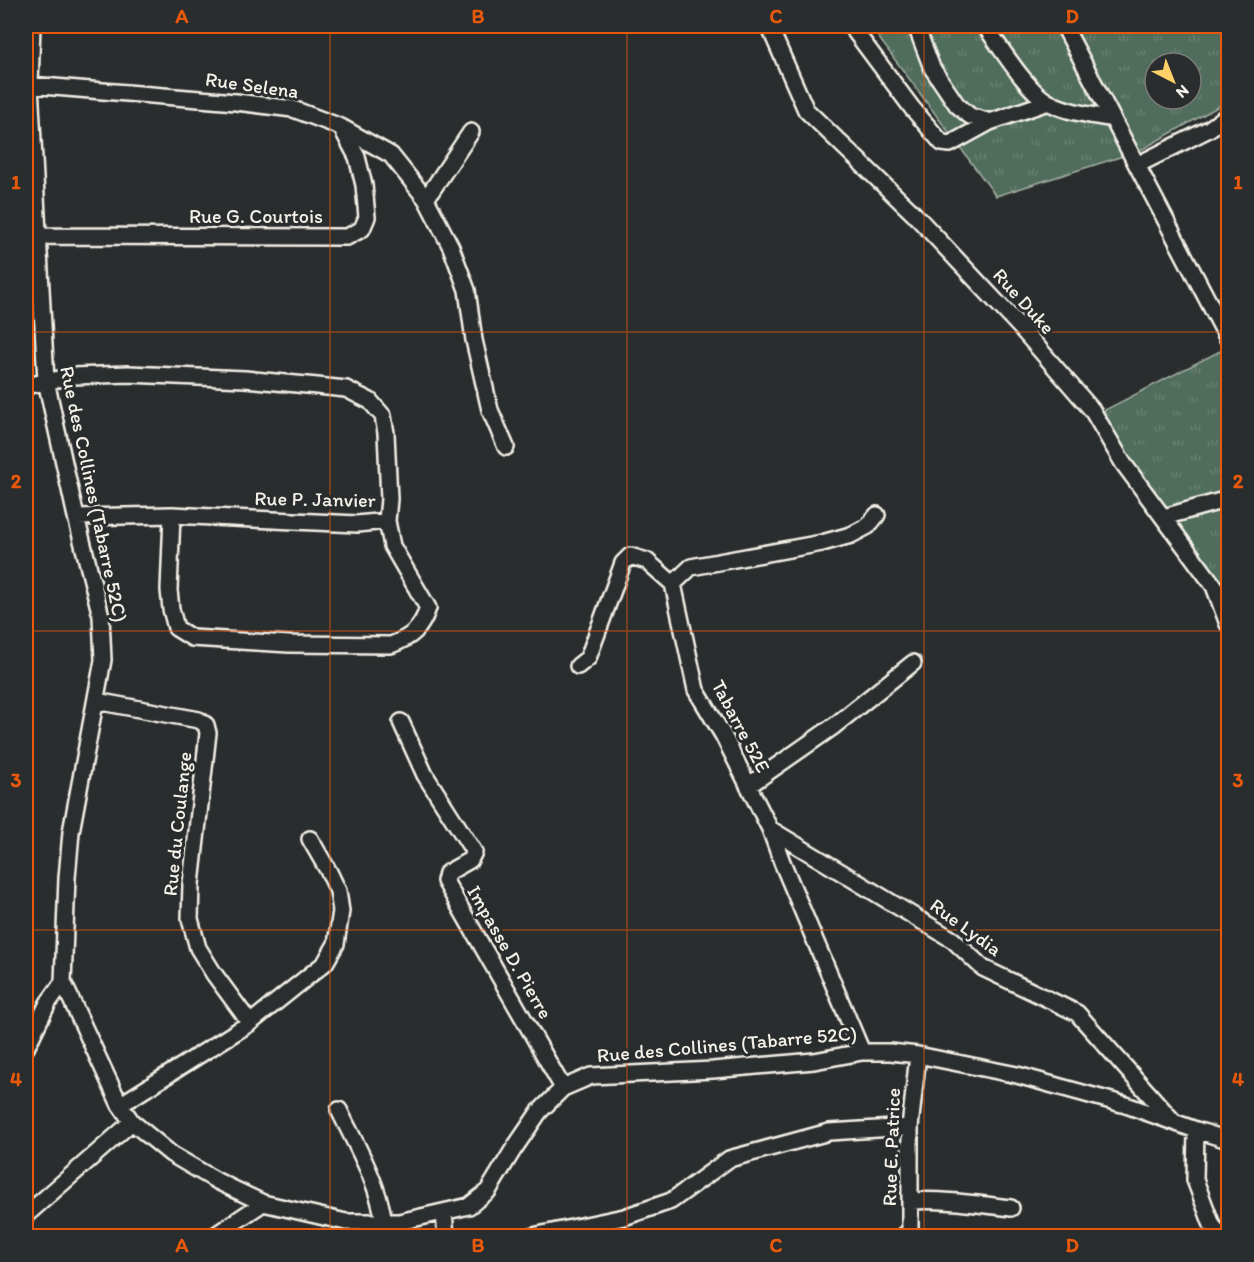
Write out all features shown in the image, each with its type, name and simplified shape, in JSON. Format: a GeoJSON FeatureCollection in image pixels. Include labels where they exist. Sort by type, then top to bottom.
{"type":"FeatureCollection","features":[{"type":"Feature","properties":{"kind":"street","name":"Rue des Collines (Tabarre 52C)"},"geometry":{"type":"LineString","coordinates":[[32,26],[30,85],[46,381],[101,616],[103,660],[71,832],[63,982],[120,1105],[132,1122],[171,1154],[263,1203],[346,1222],[399,1222],[469,1206],[489,1191],[539,1112],[563,1088],[591,1076],[724,1069],[814,1061],[862,1053],[918,1054],[1017,1075],[1126,1105],[1228,1140]]}},
{"type":"Feature","properties":{"kind":"street","name":"Rue Duke"},"geometry":{"type":"LineString","coordinates":[[769,26],[806,110],[915,215],[1021,328],[1092,410],[1123,463],[1214,586],[1228,624]]}},
{"type":"Feature","properties":{"kind":"street"},"geometry":{"type":"LineString","coordinates":[[851,26],[912,108],[942,143],[950,144],[990,122],[1048,102]]}},
{"type":"Feature","properties":{"kind":"street"},"geometry":{"type":"LineString","coordinates":[[916,26],[932,68],[957,105],[970,116],[990,122]]}},
{"type":"Feature","properties":{"kind":"street"},"geometry":{"type":"LineString","coordinates":[[985,26],[1027,82],[1048,102],[1072,111],[1113,119]]}},
{"type":"Feature","properties":{"kind":"street"},"geometry":{"type":"LineString","coordinates":[[1065,26],[1137,165],[1227,330]]}},
{"type":"Feature","properties":{"kind":"street","name":"Rue Selena"},"geometry":{"type":"LineString","coordinates":[[30,85],[236,102],[293,110],[341,127],[391,155],[426,199],[451,248],[467,290],[474,340],[490,410],[506,447]]}},
{"type":"Feature","properties":{"kind":"street"},"geometry":{"type":"LineString","coordinates":[[1137,165],[1209,129],[1228,115]]}},
{"type":"Feature","properties":{"kind":"street","name":"Rue G. Courtois"},"geometry":{"type":"LineString","coordinates":[[39,236],[347,237],[362,229],[367,217],[364,185],[357,157],[341,127]]}},
{"type":"Feature","properties":{"kind":"street"},"geometry":{"type":"LineString","coordinates":[[426,199],[471,132]]}},
{"type":"Feature","properties":{"kind":"street","name":"Rue P. Janvier"},"geometry":{"type":"LineString","coordinates":[[46,381],[72,376],[128,374],[245,379],[346,389],[370,401],[383,416],[386,433],[387,522],[357,524],[172,515],[76,517]]}},
{"type":"Feature","properties":{"kind":"street"},"geometry":{"type":"LineString","coordinates":[[26,386],[46,381]]}},
{"type":"Feature","properties":{"kind":"street"},"geometry":{"type":"LineString","coordinates":[[1164,517],[1228,499]]}},
{"type":"Feature","properties":{"kind":"street"},"geometry":{"type":"LineString","coordinates":[[172,515],[168,590],[176,628],[192,638],[289,644],[391,645],[402,641],[423,622],[428,608],[392,546],[387,522]]}},
{"type":"Feature","properties":{"kind":"street"},"geometry":{"type":"LineString","coordinates":[[578,666],[588,658],[623,563],[630,556],[647,561],[672,584],[691,567],[822,543],[851,535],[868,526],[877,515]]}},
{"type":"Feature","properties":{"kind":"street","name":"Tabarre 52E"},"geometry":{"type":"LineString","coordinates":[[672,584],[696,690],[723,735],[770,829],[862,1053]]}},
{"type":"Feature","properties":{"kind":"street"},"geometry":{"type":"LineString","coordinates":[[748,786],[834,726],[913,663]]}},
{"type":"Feature","properties":{"kind":"street","name":"Rue du Coulange"},"geometry":{"type":"LineString","coordinates":[[96,701],[198,720],[206,724],[208,733],[191,884],[190,919],[198,948],[250,1023]]}},
{"type":"Feature","properties":{"kind":"street","name":"Impasse D. Pierre"},"geometry":{"type":"LineString","coordinates":[[401,722],[425,775],[474,852],[470,860],[447,873],[445,881],[563,1088]]}},
{"type":"Feature","properties":{"kind":"street","name":"Rue Lydia"},"geometry":{"type":"LineString","coordinates":[[770,829],[953,940],[983,968],[1077,1013],[1174,1122]]}},
{"type":"Feature","properties":{"kind":"street"},"geometry":{"type":"LineString","coordinates":[[120,1105],[250,1023],[325,963],[336,944],[341,911],[338,891],[310,839]]}},
{"type":"Feature","properties":{"kind":"street"},"geometry":{"type":"LineString","coordinates":[[26,1048],[48,1003],[63,982]]}},
{"type":"Feature","properties":{"kind":"street","name":"Rue E. Patrice"},"geometry":{"type":"LineString","coordinates":[[903,1236],[910,1233],[910,1127],[918,1054]]}},
{"type":"Feature","properties":{"kind":"street"},"geometry":{"type":"LineString","coordinates":[[339,1110],[381,1201],[384,1222]]}},
{"type":"Feature","properties":{"kind":"street"},"geometry":{"type":"LineString","coordinates":[[26,1215],[132,1122]]}},
{"type":"Feature","properties":{"kind":"street"},"geometry":{"type":"LineString","coordinates":[[533,1236],[624,1217],[671,1201],[729,1159],[829,1132],[910,1127]]}},
{"type":"Feature","properties":{"kind":"street"},"geometry":{"type":"LineString","coordinates":[[1196,1130],[1195,1180],[1212,1225],[1221,1236]]}},
{"type":"Feature","properties":{"kind":"street"},"geometry":{"type":"LineString","coordinates":[[910,1202],[949,1201],[1011,1208]]}},
{"type":"Feature","properties":{"kind":"street"},"geometry":{"type":"LineString","coordinates":[[214,1236],[263,1203]]}},
{"type":"Feature","properties":{"kind":"street"},"geometry":{"type":"LineString","coordinates":[[444,1213],[447,1236]]}},
{"type":"Feature","properties":{"kind":"green space"},"geometry":{"type":"Polygon","coordinates":[[[870,26],[1228,26],[1228,101],[1139,151],[996,196],[870,26]]]}},
{"type":"Feature","properties":{"kind":"green space"},"geometry":{"type":"Polygon","coordinates":[[[1220,351],[1228,368],[1228,493],[1167,511],[1115,440],[1101,412],[1220,351]]]}},
{"type":"Feature","properties":{"kind":"green space"},"geometry":{"type":"Polygon","coordinates":[[[1228,506],[1228,608],[1221,583],[1176,519],[1228,506]]]}}]}
